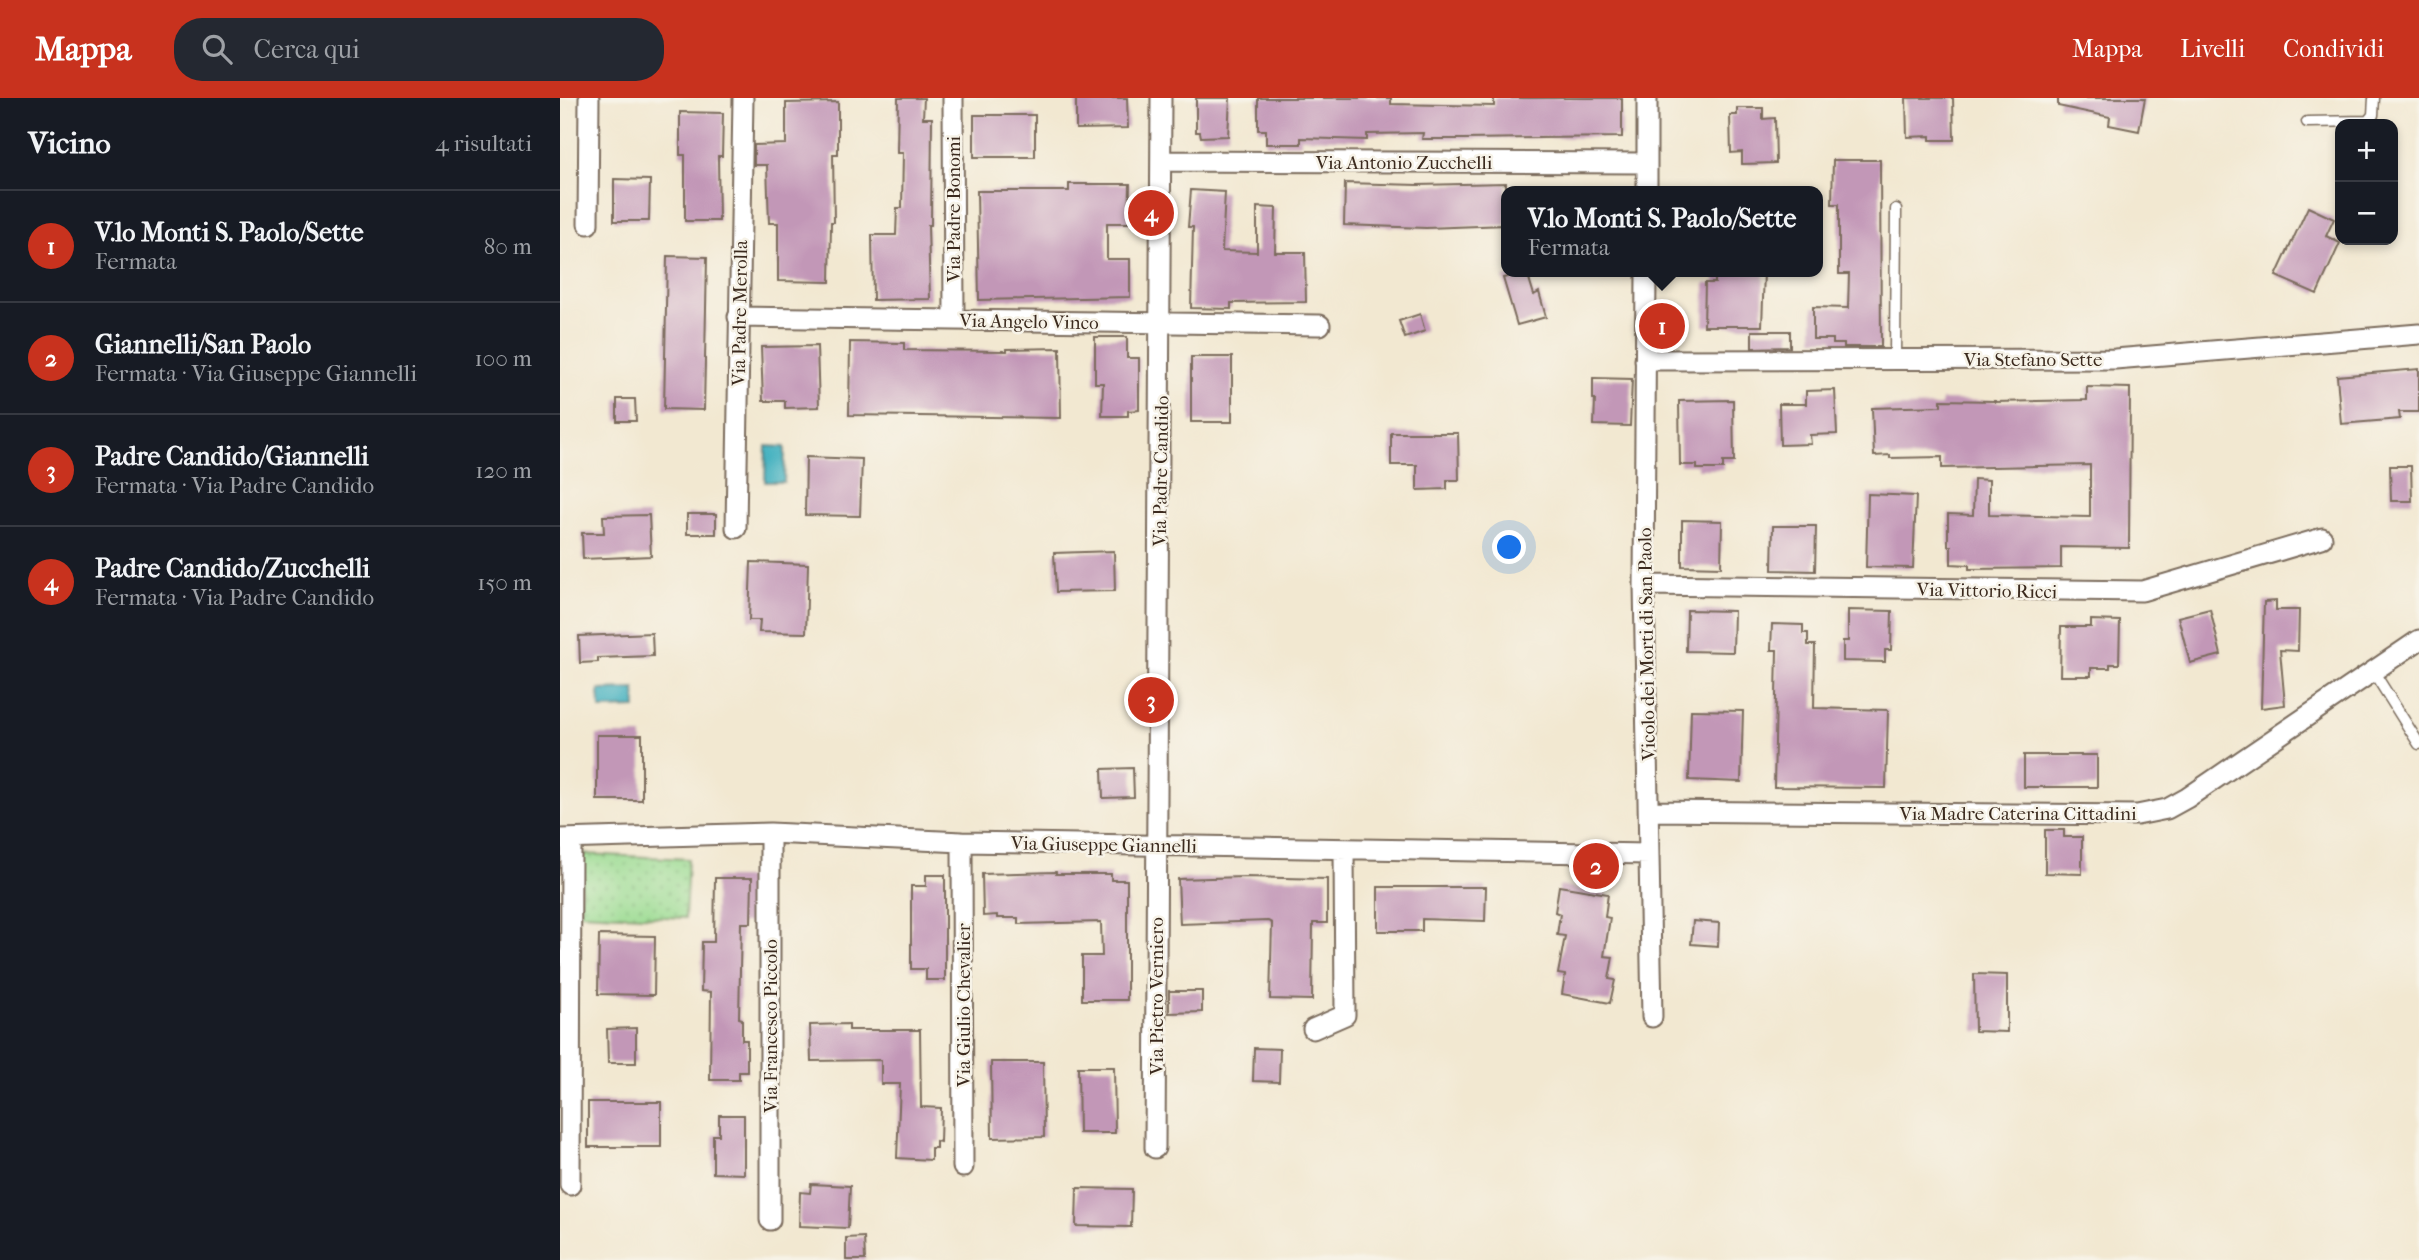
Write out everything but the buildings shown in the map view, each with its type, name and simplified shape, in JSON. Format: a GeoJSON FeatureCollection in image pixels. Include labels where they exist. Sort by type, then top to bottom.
{"type":"FeatureCollection","features":[{"type":"Feature","properties":{"kind":"street"},"geometry":{"type":"LineString","coordinates":[[588,224],[589,98]]}},
{"type":"Feature","properties":{"kind":"street","name":"Via Padre Merolla"},"geometry":{"type":"LineString","coordinates":[[736,528],[743,98]]}},
{"type":"Feature","properties":{"kind":"street","name":"Via Padre Bonomi"},"geometry":{"type":"LineString","coordinates":[[953,98],[954,319]]}},
{"type":"Feature","properties":{"kind":"street","name":"Via Padre Candido"},"geometry":{"type":"LineString","coordinates":[[1157,844],[1161,98]]}},
{"type":"Feature","properties":{"kind":"street"},"geometry":{"type":"LineString","coordinates":[[1647,98],[1647,186]]}},
{"type":"Feature","properties":{"kind":"street","name":"Via Antonio Zucchelli"},"geometry":{"type":"LineString","coordinates":[[1161,161],[1647,163]]}},
{"type":"Feature","properties":{"kind":"street","name":"Vicolo dei Morti di San Paolo"},"geometry":{"type":"LineString","coordinates":[[1646,277],[1644,585],[1652,1017]]}},
{"type":"Feature","properties":{"kind":"street","name":"Via Angelo Vinco"},"geometry":{"type":"LineString","coordinates":[[738,317],[1320,325]]}},
{"type":"Feature","properties":{"kind":"street","name":"Via Stefano Sette"},"geometry":{"type":"LineString","coordinates":[[1645,360],[2115,359],[2419,334]]}},
{"type":"Feature","properties":{"kind":"street","name":"Via Vittorio Ricci"},"geometry":{"type":"LineString","coordinates":[[1644,585],[2142,591],[2322,538]]}},
{"type":"Feature","properties":{"kind":"street","name":"Via Madre Caterina Cittadini"},"geometry":{"type":"LineString","coordinates":[[1648,811],[2137,815],[2167,809],[2419,640]]}},
{"type":"Feature","properties":{"kind":"street","name":"Via Giuseppe Giannelli"},"geometry":{"type":"LineString","coordinates":[[566,839],[771,833],[962,842],[1649,854]]}},
{"type":"Feature","properties":{"kind":"street","name":"Via Francesco Piccolo"},"geometry":{"type":"LineString","coordinates":[[770,1220],[771,833]]}},
{"type":"Feature","properties":{"kind":"street"},"geometry":{"type":"LineString","coordinates":[[566,839],[570,1185]]}},
{"type":"Feature","properties":{"kind":"street","name":"Via Giulio Chevalier"},"geometry":{"type":"LineString","coordinates":[[962,842],[963,1167]]}},
{"type":"Feature","properties":{"kind":"street","name":"Via Pietro Verniero"},"geometry":{"type":"LineString","coordinates":[[1155,1148],[1157,844]]}},
{"type":"Feature","properties":{"kind":"street"},"geometry":{"type":"LineString","coordinates":[[1313,1029],[1345,1015],[1344,849]]}},
{"type":"Feature","properties":{"kind":"lane"},"geometry":{"type":"LineString","coordinates":[[2307,122],[2368,121],[2373,115],[2374,98]]}},
{"type":"Feature","properties":{"kind":"lane"},"geometry":{"type":"LineString","coordinates":[[1895,360],[1896,209]]}},
{"type":"Feature","properties":{"kind":"lane"},"geometry":{"type":"LineString","coordinates":[[2373,671],[2419,744]]}},
{"type":"Feature","properties":{"kind":"green space"},"geometry":{"type":"Polygon","coordinates":[[[583,854],[688,859],[685,918],[580,913],[583,854]]]}},
{"type":"Feature","properties":{"kind":"water"},"geometry":{"type":"Polygon","coordinates":[[[766,446],[785,447],[784,482],[765,482],[766,446]]]}},
{"type":"Feature","properties":{"kind":"water"},"geometry":{"type":"Polygon","coordinates":[[[635,689],[636,708],[600,709],[599,690],[635,689]]]}},
{"type":"Feature","properties":{"kind":"place","name":"Padre Candido/Zucchelli"},"geometry":{"type":"Point","coordinates":[1151,213]}},
{"type":"Feature","properties":{"kind":"place","name":"V.lo Monti S. Paolo/Sette"},"geometry":{"type":"Point","coordinates":[1662,326]}},
{"type":"Feature","properties":{"kind":"place","name":"Padre Candido/Giannelli"},"geometry":{"type":"Point","coordinates":[1151,700]}},
{"type":"Feature","properties":{"kind":"place","name":"Giannelli/San Paolo"},"geometry":{"type":"Point","coordinates":[1596,866]}}]}
